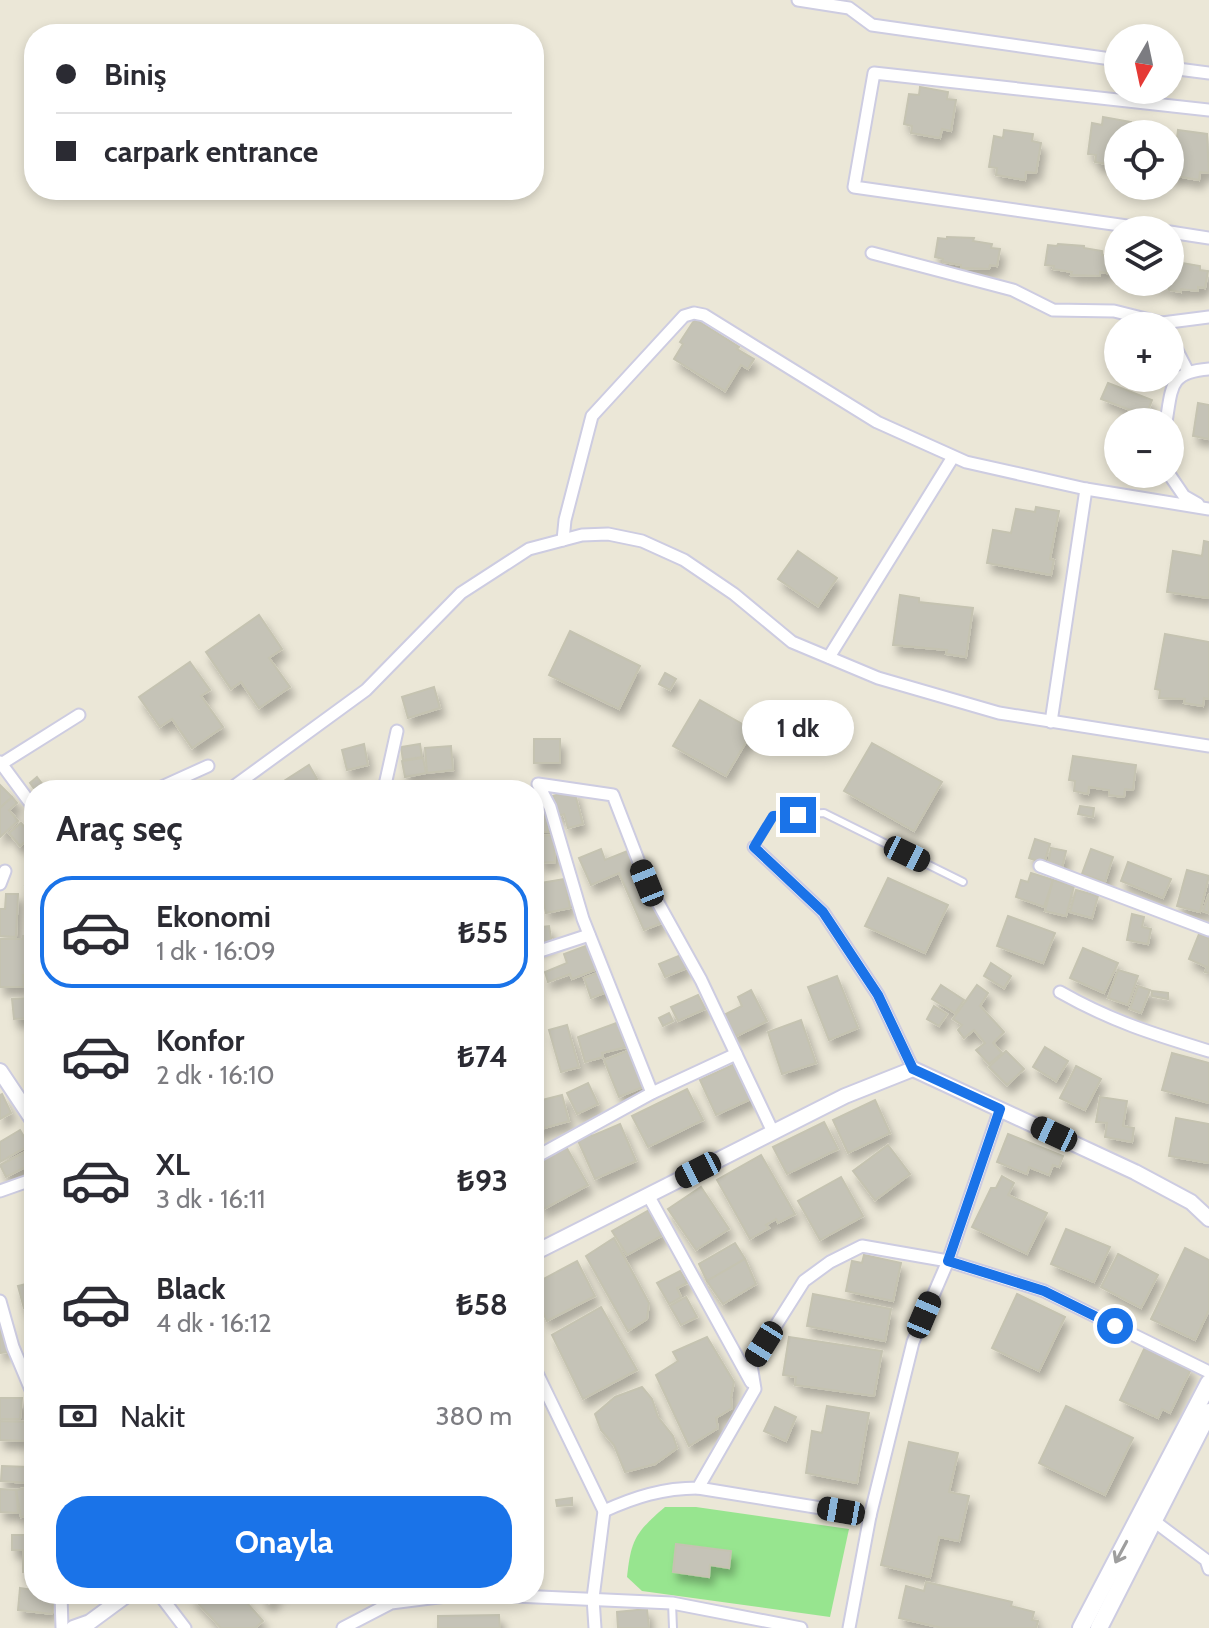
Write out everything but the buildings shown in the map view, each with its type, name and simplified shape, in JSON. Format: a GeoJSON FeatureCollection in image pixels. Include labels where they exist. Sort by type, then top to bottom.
{"type":"FeatureCollection","features":[{"type":"Feature","properties":{"kind":"main road"},"geometry":{"type":"LineString","coordinates":[[1081,1628],[1209,1383]]}},
{"type":"Feature","properties":{"kind":"main road"},"geometry":{"type":"LineString","coordinates":[[1099,1628],[1209,1412]]}},
{"type":"Feature","properties":{"kind":"street"},"geometry":{"type":"LineString","coordinates":[[798,0],[849,8],[872,25],[1104,58]]}},
{"type":"Feature","properties":{"kind":"street"},"geometry":{"type":"LineString","coordinates":[[1184,70],[1209,73]]}},
{"type":"Feature","properties":{"kind":"street"},"geometry":{"type":"LineString","coordinates":[[1104,223],[854,187],[874,73],[1209,110]]}},
{"type":"Feature","properties":{"kind":"street"},"geometry":{"type":"LineString","coordinates":[[1184,234],[1209,238]]}},
{"type":"Feature","properties":{"kind":"street"},"geometry":{"type":"LineString","coordinates":[[872,253],[1013,290],[1053,310],[1118,312]]}},
{"type":"Feature","properties":{"kind":"street"},"geometry":{"type":"LineString","coordinates":[[563,540],[565,520],[592,416],[684,316],[694,313],[704,315],[877,422],[953,457],[1008,473],[1086,489],[1207,508]]}},
{"type":"Feature","properties":{"kind":"street"},"geometry":{"type":"LineString","coordinates":[[1184,321],[1209,317]]}},
{"type":"Feature","properties":{"kind":"street"},"geometry":{"type":"LineString","coordinates":[[1184,364],[1187,370]]}},
{"type":"Feature","properties":{"kind":"street"},"geometry":{"type":"LineString","coordinates":[[1168,408],[1178,378],[1187,370],[1209,369]]}},
{"type":"Feature","properties":{"kind":"street"},"geometry":{"type":"LineString","coordinates":[[829,657],[953,457]]}},
{"type":"Feature","properties":{"kind":"street"},"geometry":{"type":"LineString","coordinates":[[1179,488],[1184,496],[1207,508]]}},
{"type":"Feature","properties":{"kind":"street"},"geometry":{"type":"LineString","coordinates":[[1051,722],[1086,489]]}},
{"type":"Feature","properties":{"kind":"street"},"geometry":{"type":"LineString","coordinates":[[243,780],[366,690],[461,593],[529,549],[582,535],[608,534],[642,541],[684,560],[734,594],[792,642],[878,678],[999,713],[1209,746]]}},
{"type":"Feature","properties":{"kind":"street"},"geometry":{"type":"LineString","coordinates":[[24,795],[0,763],[79,715]]}},
{"type":"Feature","properties":{"kind":"street"},"geometry":{"type":"LineString","coordinates":[[386,780],[397,731]]}},
{"type":"Feature","properties":{"kind":"street"},"geometry":{"type":"LineString","coordinates":[[177,780],[208,766]]}},
{"type":"Feature","properties":{"kind":"street"},"geometry":{"type":"LineString","coordinates":[[544,785],[613,795],[647,883],[701,980],[773,1132]]}},
{"type":"Feature","properties":{"kind":"street"},"geometry":{"type":"LineString","coordinates":[[544,796],[589,935],[652,1093]]}},
{"type":"Feature","properties":{"kind":"street"},"geometry":{"type":"LineString","coordinates":[[754,847],[823,912],[878,995],[913,1069],[1135,1172],[1191,1202],[1209,1219]]}},
{"type":"Feature","properties":{"kind":"street"},"geometry":{"type":"LineString","coordinates":[[1040,866],[1209,930]]}},
{"type":"Feature","properties":{"kind":"street"},"geometry":{"type":"LineString","coordinates":[[0,884],[5,871]]}},
{"type":"Feature","properties":{"kind":"street"},"geometry":{"type":"LineString","coordinates":[[544,950],[589,935]]}},
{"type":"Feature","properties":{"kind":"street"},"geometry":{"type":"LineString","coordinates":[[1060,992],[1100,1014],[1209,1051]]}},
{"type":"Feature","properties":{"kind":"street"},"geometry":{"type":"LineString","coordinates":[[544,1152],[652,1093],[736,1054]]}},
{"type":"Feature","properties":{"kind":"street"},"geometry":{"type":"LineString","coordinates":[[1,1069],[24,1106]]}},
{"type":"Feature","properties":{"kind":"street"},"geometry":{"type":"LineString","coordinates":[[544,1248],[845,1096],[913,1069]]}},
{"type":"Feature","properties":{"kind":"street"},"geometry":{"type":"LineString","coordinates":[[849,1628],[870,1516],[913,1342],[948,1261],[1000,1109]]}},
{"type":"Feature","properties":{"kind":"street"},"geometry":{"type":"LineString","coordinates":[[0,1191],[24,1183]]}},
{"type":"Feature","properties":{"kind":"street"},"geometry":{"type":"LineString","coordinates":[[648,1195],[755,1389]]}},
{"type":"Feature","properties":{"kind":"street"},"geometry":{"type":"LineString","coordinates":[[1191,1202],[1209,1202]]}},
{"type":"Feature","properties":{"kind":"street"},"geometry":{"type":"LineString","coordinates":[[698,1488],[755,1389],[751,1365],[804,1281],[830,1262],[862,1246],[948,1261],[1044,1291],[1209,1372]]}},
{"type":"Feature","properties":{"kind":"street"},"geometry":{"type":"LineString","coordinates":[[0,1301],[24,1373]]}},
{"type":"Feature","properties":{"kind":"street"},"geometry":{"type":"LineString","coordinates":[[544,1388],[604,1511],[593,1598],[595,1628]]}},
{"type":"Feature","properties":{"kind":"street"},"geometry":{"type":"LineString","coordinates":[[604,1511],[630,1499],[669,1488],[698,1488],[870,1516]]}},
{"type":"Feature","properties":{"kind":"street"},"geometry":{"type":"LineString","coordinates":[[1154,1521],[1208,1563]]}},
{"type":"Feature","properties":{"kind":"street"},"geometry":{"type":"LineString","coordinates":[[544,1596],[672,1603],[801,1628]]}},
{"type":"Feature","properties":{"kind":"street"},"geometry":{"type":"LineString","coordinates":[[61,1604],[62,1628]]}},
{"type":"Feature","properties":{"kind":"street"},"geometry":{"type":"LineString","coordinates":[[73,1628],[90,1622],[114,1604]]}},
{"type":"Feature","properties":{"kind":"street"},"geometry":{"type":"LineString","coordinates":[[167,1604],[185,1628]]}},
{"type":"Feature","properties":{"kind":"street"},"geometry":{"type":"LineString","coordinates":[[343,1628],[389,1604]]}},
{"type":"Feature","properties":{"kind":"lane"},"geometry":{"type":"LineString","coordinates":[[754,847],[773,816],[824,813],[963,882]]}},
{"type":"Feature","properties":{"kind":"lane"},"geometry":{"type":"LineString","coordinates":[[672,1603],[673,1628]]}},
{"type":"Feature","properties":{"kind":"green space"},"geometry":{"type":"Polygon","coordinates":[[[665,1507],[696,1507],[849,1529],[830,1617],[642,1591],[627,1577],[633,1545],[641,1530],[665,1507]]]}},
{"type":"Feature","properties":{"kind":"route"},"geometry":{"type":"LineString","coordinates":[[798,815],[773,816],[754,847],[823,912],[878,995],[913,1069],[1000,1109],[948,1261],[1044,1291],[1115,1326]]}}]}
